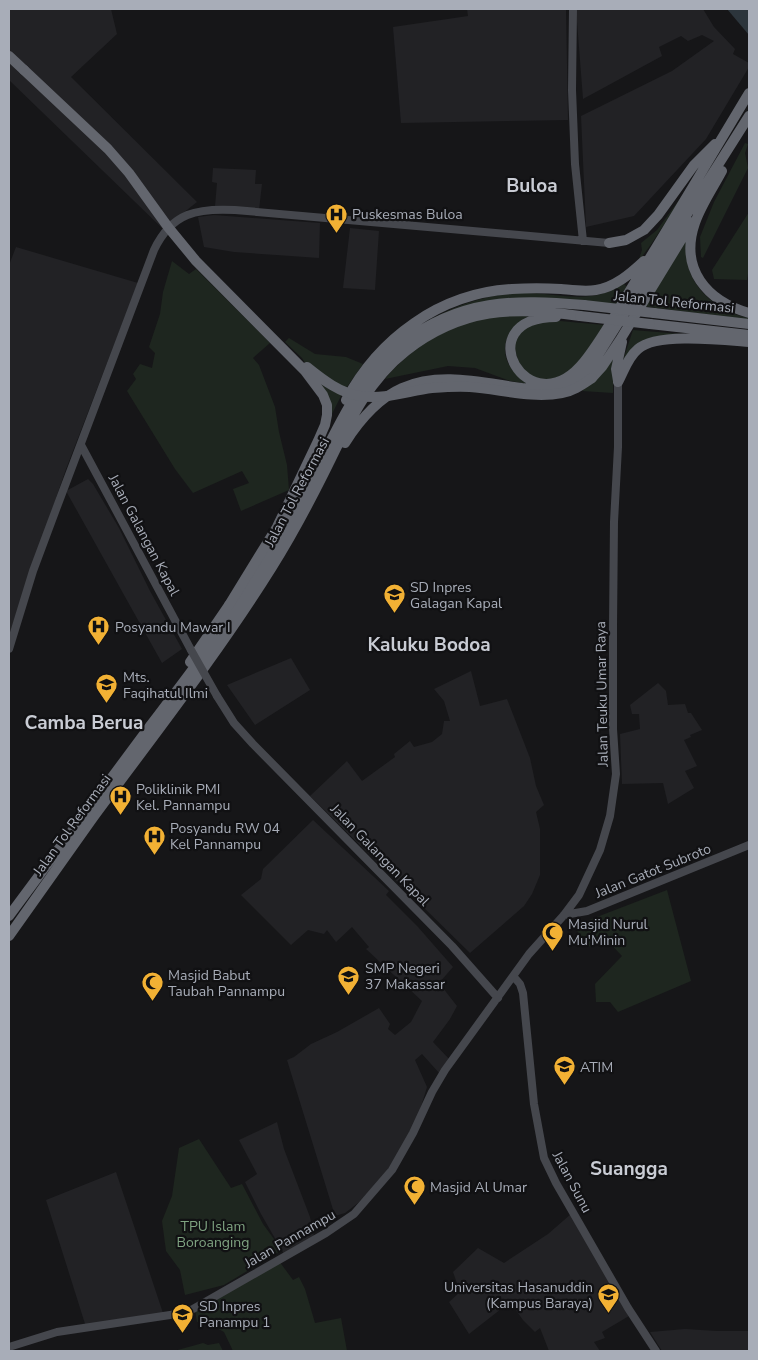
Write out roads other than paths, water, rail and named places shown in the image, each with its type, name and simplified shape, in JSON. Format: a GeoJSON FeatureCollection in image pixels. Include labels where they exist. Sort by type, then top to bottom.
{"type":"FeatureCollection","features":[{"type":"Feature","properties":{"kind":"highway"},"geometry":{"type":"LineString","coordinates":[[9,56],[108,149],[129,173],[168,227],[196,261],[317,386],[327,405],[325,425],[277,526],[229,605],[85,813]]}},
{"type":"Feature","properties":{"kind":"highway"},"geometry":{"type":"LineString","coordinates":[[579,316],[540,318],[523,325],[514,336],[510,345],[511,358],[517,368],[533,381],[545,384],[558,382],[570,376],[589,355],[654,252],[749,93]]}},
{"type":"Feature","properties":{"kind":"highway"},"geometry":{"type":"LineString","coordinates":[[749,118],[695,222],[691,240],[693,265],[699,280],[720,301],[749,313]]}},
{"type":"Feature","properties":{"kind":"highway"},"geometry":{"type":"LineString","coordinates":[[314,493],[351,433],[364,416],[383,400],[402,388],[418,382],[454,379],[542,390],[569,385],[583,375],[591,366],[749,118]]}},
{"type":"Feature","properties":{"kind":"highway"},"geometry":{"type":"LineString","coordinates":[[609,243],[626,240],[644,230],[658,215],[694,165],[715,144],[733,120]]}},
{"type":"Feature","properties":{"kind":"highway"},"geometry":{"type":"LineString","coordinates":[[252,319],[324,380],[343,391],[361,396],[384,396],[422,390],[469,387],[547,395],[564,393],[579,387],[592,378],[602,367],[705,202]]}},
{"type":"Feature","properties":{"kind":"highway"},"geometry":{"type":"LineString","coordinates":[[303,494],[338,415],[354,385],[379,351],[409,326],[446,305],[470,296],[489,292],[511,289],[594,291],[605,288],[620,281],[654,252]]}},
{"type":"Feature","properties":{"kind":"highway","name":"Jalan Tol Reformasi"},"geometry":{"type":"LineString","coordinates":[[9,916],[232,614],[269,556],[342,420],[360,390],[385,357],[414,334],[452,315],[492,304],[511,302],[584,305],[749,324]]}},
{"type":"Feature","properties":{"kind":"highway","name":"Jalan Tol Reformasi"},"geometry":{"type":"LineString","coordinates":[[9,936],[92,819],[220,646],[274,564],[314,493],[348,423],[366,394],[391,364],[420,341],[455,323],[493,312],[533,310],[749,335]]}},
{"type":"Feature","properties":{"kind":"highway"},"geometry":{"type":"LineString","coordinates":[[618,382],[616,369],[618,357],[634,317]]}},
{"type":"Feature","properties":{"kind":"highway"},"geometry":{"type":"LineString","coordinates":[[618,382],[628,361],[636,350],[649,342],[681,339],[749,342]]}},
{"type":"Feature","properties":{"kind":"main road"},"geometry":{"type":"LineString","coordinates":[[573,9],[572,99],[575,164],[583,241]]}},
{"type":"Feature","properties":{"kind":"main road"},"geometry":{"type":"LineString","coordinates":[[9,649],[33,572],[118,340],[161,236],[181,218],[194,212],[210,209],[609,243]]}},
{"type":"Feature","properties":{"kind":"main road","name":"Jalan Teuku Umar Raya"},"geometry":{"type":"LineString","coordinates":[[512,979],[528,954],[564,915],[582,890],[600,850],[607,828],[614,792],[616,774],[613,729],[614,558],[618,382]]}},
{"type":"Feature","properties":{"kind":"main road","name":"Jalan Galangan Kapal"},"geometry":{"type":"LineString","coordinates":[[81,445],[216,696],[243,733],[501,994]]}},
{"type":"Feature","properties":{"kind":"main road","name":"Jalan Gatot Subroto"},"geometry":{"type":"LineString","coordinates":[[564,915],[587,911],[749,845]]}},
{"type":"Feature","properties":{"kind":"main road","name":"Jalan Pannampu"},"geometry":{"type":"LineString","coordinates":[[9,1347],[57,1332],[170,1314],[193,1308],[345,1221],[361,1206],[394,1167],[413,1133],[432,1092],[451,1062],[512,979]]}},
{"type":"Feature","properties":{"kind":"main road","name":"Jalan Sunu"},"geometry":{"type":"LineString","coordinates":[[512,979],[520,984],[523,993],[534,1104],[540,1142],[546,1163],[628,1308],[656,1351]]}},
{"type":"Feature","properties":{"kind":"place","name":"Puskesmas Buloa"},"geometry":{"type":"Point","coordinates":[336,233]}},
{"type":"Feature","properties":{"kind":"place","name":"SD Inpres Galagan Kapal"},"geometry":{"type":"Point","coordinates":[394,614]}},
{"type":"Feature","properties":{"kind":"place","name":"Posyandu Mawar I"},"geometry":{"type":"Point","coordinates":[99,646]}},
{"type":"Feature","properties":{"kind":"place","name":"Mts. Faqihatul Ilmi"},"geometry":{"type":"Point","coordinates":[107,704]}},
{"type":"Feature","properties":{"kind":"place","name":"Poliklinik PMI Kel. Pannampu"},"geometry":{"type":"Point","coordinates":[120,816]}},
{"type":"Feature","properties":{"kind":"place","name":"Posyandu RW 04 Kel Pannampu"},"geometry":{"type":"Point","coordinates":[154,855]}},
{"type":"Feature","properties":{"kind":"place","name":"Masjid Nurul Mu'Minin"},"geometry":{"type":"Point","coordinates":[552,951]}},
{"type":"Feature","properties":{"kind":"place","name":"SMP Negeri 37 Makassar"},"geometry":{"type":"Point","coordinates":[349,995]}},
{"type":"Feature","properties":{"kind":"place","name":"Masjid Babut Taubah Pannampu"},"geometry":{"type":"Point","coordinates":[152,1002]}},
{"type":"Feature","properties":{"kind":"place","name":"ATIM"},"geometry":{"type":"Point","coordinates":[564,1086]}},
{"type":"Feature","properties":{"kind":"place","name":"Masjid Al Umar"},"geometry":{"type":"Point","coordinates":[414,1206]}},
{"type":"Feature","properties":{"kind":"place","name":"Universitas Hasanuddin (Kampus Baraya)"},"geometry":{"type":"Point","coordinates":[609,1314]}},
{"type":"Feature","properties":{"kind":"place","name":"SD Inpres Panampu 1"},"geometry":{"type":"Point","coordinates":[183,1333]}},
{"type":"Feature","properties":{"kind":"district","name":"Buloa"},"geometry":{"type":"Point","coordinates":[532,186]}},
{"type":"Feature","properties":{"kind":"district","name":"Kaluku Bodoa"},"geometry":{"type":"Point","coordinates":[429,645]}},
{"type":"Feature","properties":{"kind":"district","name":"Camba Berua"},"geometry":{"type":"Point","coordinates":[84,723]}},
{"type":"Feature","properties":{"kind":"district","name":"Suangga"},"geometry":{"type":"Point","coordinates":[629,1169]}},
{"type":"Feature","properties":{"kind":"park label","name":"TPU Islam Boroanging"},"geometry":{"type":"Point","coordinates":[213,1234]}}]}
